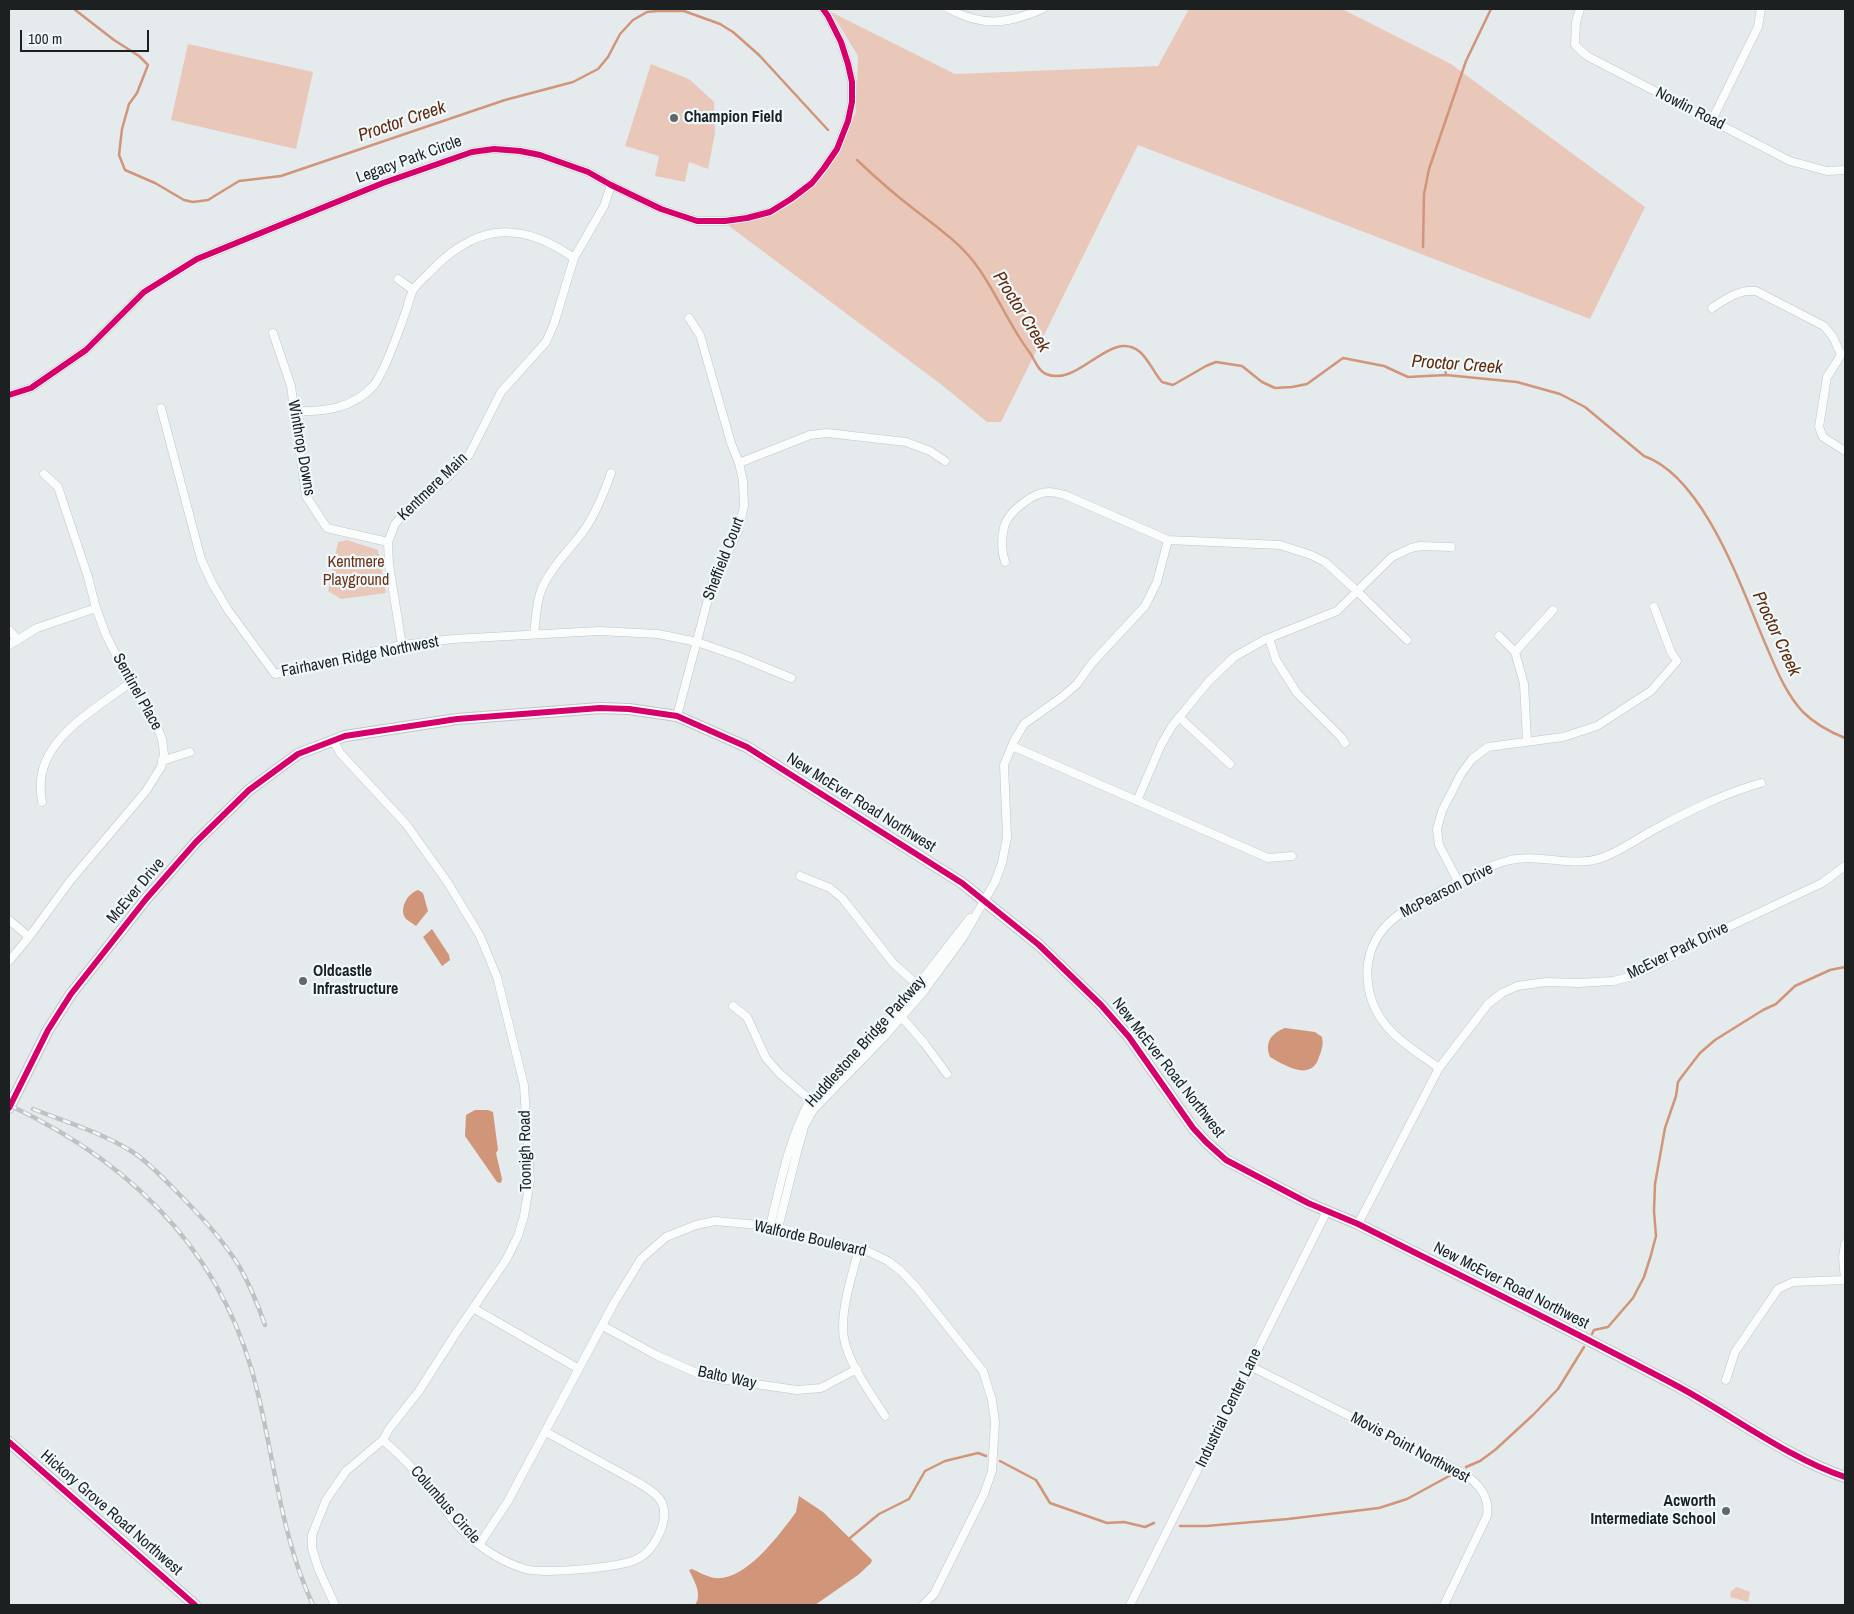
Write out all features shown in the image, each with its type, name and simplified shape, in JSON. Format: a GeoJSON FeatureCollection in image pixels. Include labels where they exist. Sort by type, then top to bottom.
{"type":"FeatureCollection","features":[{"type":"Feature","properties":{"kind":"street","name":"Legacy Park Circle"},"geometry":{"type":"LineString","coordinates":[[9,395],[31,388],[86,350],[144,292],[197,259],[374,186],[438,162],[472,152],[494,149],[540,155],[588,172],[611,185],[686,219],[707,222],[726,221],[758,216],[770,212],[802,192],[812,183],[836,149],[848,121],[852,102],[852,82],[848,64],[840,42],[823,9]]}},
{"type":"Feature","properties":{"kind":"street"},"geometry":{"type":"LineString","coordinates":[[949,9],[971,19],[999,22],[1018,18],[1042,9]]}},
{"type":"Feature","properties":{"kind":"street","name":"Nowlin Road"},"geometry":{"type":"LineString","coordinates":[[1580,9],[1576,22],[1575,45],[1587,56],[1790,161],[1828,171],[1845,170]]}},
{"type":"Feature","properties":{"kind":"street"},"geometry":{"type":"LineString","coordinates":[[1712,120],[1758,27],[1761,9]]}},
{"type":"Feature","properties":{"kind":"street","name":"Kentmere Main"},"geometry":{"type":"LineString","coordinates":[[388,542],[396,524],[408,509],[448,477],[469,455],[500,392],[546,342],[554,324],[574,258],[604,206],[611,185]]}},
{"type":"Feature","properties":{"kind":"street"},"geometry":{"type":"LineString","coordinates":[[294,411],[324,411],[343,407],[358,399],[375,384],[413,290],[448,255],[473,239],[489,234],[511,232],[535,237],[574,258]]}},
{"type":"Feature","properties":{"kind":"street"},"geometry":{"type":"LineString","coordinates":[[398,279],[413,290]]}},
{"type":"Feature","properties":{"kind":"street"},"geometry":{"type":"LineString","coordinates":[[1712,308],[1746,290],[1756,291],[1824,326],[1843,354],[1827,377],[1819,427],[1823,437],[1845,451]]}},
{"type":"Feature","properties":{"kind":"street","name":"Sheffield Court"},"geometry":{"type":"LineString","coordinates":[[677,716],[711,588],[738,531],[744,506],[743,481],[739,463],[731,443],[700,335],[689,318]]}},
{"type":"Feature","properties":{"kind":"street","name":"Winthrop Downs"},"geometry":{"type":"LineString","coordinates":[[273,333],[291,386],[306,496],[327,528],[388,542]]}},
{"type":"Feature","properties":{"kind":"street","name":"Fairhaven Ridge Northwest"},"geometry":{"type":"LineString","coordinates":[[161,408],[201,559],[212,583],[228,610],[274,674],[402,645],[453,639],[620,631],[658,634],[697,642],[791,678]]}},
{"type":"Feature","properties":{"kind":"street"},"geometry":{"type":"LineString","coordinates":[[739,463],[810,435],[827,433],[906,442],[930,451],[945,461]]}},
{"type":"Feature","properties":{"kind":"street"},"geometry":{"type":"LineString","coordinates":[[534,634],[541,590],[553,567],[584,530],[603,497],[611,473]]}},
{"type":"Feature","properties":{"kind":"street","name":"Sentinel Place"},"geometry":{"type":"LineString","coordinates":[[9,962],[70,881],[146,791],[161,767],[164,754],[162,739],[155,722],[130,683],[106,635],[58,487],[44,474]]}},
{"type":"Feature","properties":{"kind":"street"},"geometry":{"type":"LineString","coordinates":[[1006,562],[1001,550],[1004,525],[1017,508],[1028,499],[1048,492],[1065,495],[1168,540],[1280,545],[1311,555],[1325,562],[1407,640]]}},
{"type":"Feature","properties":{"kind":"street","name":"Huddlestone Bridge Parkway"},"geometry":{"type":"LineString","coordinates":[[774,1227],[797,1124],[814,1103],[899,1014],[924,991],[962,939],[995,882],[1002,862],[1007,837],[1004,765],[1024,724],[1077,684],[1092,663],[1145,606],[1157,582],[1168,540]]}},
{"type":"Feature","properties":{"kind":"street"},"geometry":{"type":"LineString","coordinates":[[388,542],[389,565],[402,645]]}},
{"type":"Feature","properties":{"kind":"street"},"geometry":{"type":"LineString","coordinates":[[1137,801],[1160,745],[1179,717],[1209,681],[1234,657],[1269,638],[1337,611],[1392,557],[1420,546],[1451,547]]}},
{"type":"Feature","properties":{"kind":"street"},"geometry":{"type":"LineString","coordinates":[[1458,881],[1439,845],[1437,829],[1442,811],[1461,774],[1472,758],[1488,747],[1563,737],[1597,726],[1651,691],[1677,661],[1670,652],[1654,607]]}},
{"type":"Feature","properties":{"kind":"street"},"geometry":{"type":"LineString","coordinates":[[9,645],[37,628],[96,608]]}},
{"type":"Feature","properties":{"kind":"street"},"geometry":{"type":"LineString","coordinates":[[1515,652],[1553,610]]}},
{"type":"Feature","properties":{"kind":"street"},"geometry":{"type":"LineString","coordinates":[[9,630],[18,640]]}},
{"type":"Feature","properties":{"kind":"street"},"geometry":{"type":"LineString","coordinates":[[1499,636],[1515,652],[1524,684],[1527,741]]}},
{"type":"Feature","properties":{"kind":"street"},"geometry":{"type":"LineString","coordinates":[[1269,638],[1276,660],[1297,693],[1341,737],[1344,743]]}},
{"type":"Feature","properties":{"kind":"street"},"geometry":{"type":"LineString","coordinates":[[42,802],[40,786],[43,769],[62,736],[70,726],[130,683]]}},
{"type":"Feature","properties":{"kind":"street","name":"New McEver Road Northwest"},"geometry":{"type":"LineString","coordinates":[[333,740],[345,736],[457,719],[600,708],[629,709],[677,716],[748,747],[962,883],[1039,945],[1101,1005],[1129,1037],[1184,1115],[1206,1142],[1226,1160],[1259,1179],[1358,1224],[1680,1388],[1784,1448],[1827,1471],[1845,1477]]}},
{"type":"Feature","properties":{"kind":"street"},"geometry":{"type":"LineString","coordinates":[[1179,717],[1230,764]]}},
{"type":"Feature","properties":{"kind":"street","name":"McEver Drive"},"geometry":{"type":"LineString","coordinates":[[9,1107],[48,1030],[71,994],[146,899],[196,842],[262,779],[298,754],[333,740]]}},
{"type":"Feature","properties":{"kind":"street","name":"Toonigh Road"},"geometry":{"type":"LineString","coordinates":[[333,740],[340,753],[406,824],[448,883],[480,936],[497,977],[524,1085],[530,1180],[524,1216],[518,1236],[506,1260],[419,1391],[389,1428],[382,1440],[346,1471],[326,1500],[312,1536],[312,1548],[318,1568],[335,1605]]}},
{"type":"Feature","properties":{"kind":"street"},"geometry":{"type":"LineString","coordinates":[[1012,746],[1268,858],[1292,856]]}},
{"type":"Feature","properties":{"kind":"street"},"geometry":{"type":"LineString","coordinates":[[162,762],[190,752]]}},
{"type":"Feature","properties":{"kind":"street","name":"McPearson Drive"},"geometry":{"type":"LineString","coordinates":[[1439,1068],[1391,1032],[1372,1004],[1368,990],[1366,964],[1376,939],[1393,920],[1407,909],[1458,881],[1485,869],[1511,860],[1529,858],[1578,861],[1604,857],[1705,803],[1761,783]]}},
{"type":"Feature","properties":{"kind":"street","name":"McEver Park Drive"},"geometry":{"type":"LineString","coordinates":[[1358,1224],[1439,1068],[1488,1004],[1502,993],[1517,986],[1546,982],[1614,981],[1629,977],[1656,965],[1705,938],[1822,883],[1845,866]]}},
{"type":"Feature","properties":{"kind":"street"},"geometry":{"type":"LineString","coordinates":[[800,876],[830,888],[842,898],[894,964],[924,991]]}},
{"type":"Feature","properties":{"kind":"street","name":"Huddlestone Bridge Parkway"},"geometry":{"type":"LineString","coordinates":[[899,1014],[917,986],[984,901]]}},
{"type":"Feature","properties":{"kind":"street"},"geometry":{"type":"LineString","coordinates":[[9,920],[29,937]]}},
{"type":"Feature","properties":{"kind":"street"},"geometry":{"type":"LineString","coordinates":[[734,1006],[747,1017],[766,1058],[814,1103]]}},
{"type":"Feature","properties":{"kind":"street"},"geometry":{"type":"LineString","coordinates":[[899,1014],[925,1044],[947,1074]]}},
{"type":"Feature","properties":{"kind":"street","name":"Industrial Center Lane"},"geometry":{"type":"LineString","coordinates":[[1130,1605],[1327,1211]]}},
{"type":"Feature","properties":{"kind":"street","name":"Walforde Boulevard"},"geometry":{"type":"LineString","coordinates":[[480,1545],[508,1501],[602,1326],[641,1259],[666,1237],[696,1226],[715,1222],[774,1227],[860,1248],[888,1261],[901,1271],[916,1287],[983,1371],[992,1400],[995,1422],[992,1470],[984,1494],[934,1594],[923,1605]]}},
{"type":"Feature","properties":{"kind":"street"},"geometry":{"type":"LineString","coordinates":[[1726,1380],[1735,1352],[1778,1289],[1793,1282],[1845,1280],[1843,1257],[1845,1244]]}},
{"type":"Feature","properties":{"kind":"street"},"geometry":{"type":"LineString","coordinates":[[860,1248],[842,1328],[848,1351],[885,1416]]}},
{"type":"Feature","properties":{"kind":"street"},"geometry":{"type":"LineString","coordinates":[[473,1308],[579,1369]]}},
{"type":"Feature","properties":{"kind":"street","name":"Balto Way"},"geometry":{"type":"LineString","coordinates":[[602,1326],[656,1355],[706,1376],[797,1390],[821,1388],[857,1368]]}},
{"type":"Feature","properties":{"kind":"street","name":"Movis Point Northwest"},"geometry":{"type":"LineString","coordinates":[[1250,1366],[1463,1473],[1479,1485],[1487,1500],[1487,1516],[1444,1605]]}},
{"type":"Feature","properties":{"kind":"street","name":"Columbus Circle"},"geometry":{"type":"LineString","coordinates":[[382,1440],[407,1462],[432,1490],[453,1519],[490,1553],[526,1569],[578,1570],[634,1561],[643,1556],[663,1525],[662,1503],[651,1490],[546,1432]]}},
{"type":"Feature","properties":{"kind":"street","name":"Hickory Grove Road Northwest"},"geometry":{"type":"LineString","coordinates":[[9,1442],[195,1605]]}},
{"type":"Feature","properties":{"kind":"green space"},"geometry":{"type":"Polygon","coordinates":[[[1189,9],[1342,9],[1451,64],[1645,207],[1590,319],[1138,145],[1001,422],[987,422],[942,385],[721,220],[765,217],[802,194],[833,161],[856,112],[858,56],[831,12],[955,74],[1158,66],[1189,9]]]}},
{"type":"Feature","properties":{"kind":"green space"},"geometry":{"type":"Polygon","coordinates":[[[188,44],[313,72],[296,149],[171,120],[188,44]]]}},
{"type":"Feature","properties":{"kind":"green space","name":"Champion Field"},"geometry":{"type":"Polygon","coordinates":[[[651,64],[689,79],[714,102],[715,133],[708,169],[689,162],[685,182],[655,176],[659,156],[625,146],[651,64]]]}},
{"type":"Feature","properties":{"kind":"green space","name":"Kentmere Playground"},"geometry":{"type":"Polygon","coordinates":[[[347,540],[378,550],[386,593],[341,599],[328,591],[338,542],[347,540]]]}},
{"type":"Feature","properties":{"kind":"green space"},"geometry":{"type":"Polygon","coordinates":[[[1737,1587],[1750,1592],[1748,1602],[1730,1597],[1731,1591],[1737,1587]]]}},
{"type":"Feature","properties":{"kind":"shaded area"},"geometry":{"type":"Polygon","coordinates":[[[418,890],[423,893],[428,911],[416,926],[406,919],[403,911],[405,902],[411,894],[418,890]]]}},
{"type":"Feature","properties":{"kind":"shaded area"},"geometry":{"type":"Polygon","coordinates":[[[432,929],[449,955],[450,960],[442,966],[423,937],[432,929]]]}},
{"type":"Feature","properties":{"kind":"shaded area"},"geometry":{"type":"Polygon","coordinates":[[[1285,1028],[1315,1032],[1322,1037],[1323,1043],[1318,1060],[1309,1070],[1289,1067],[1270,1057],[1268,1047],[1270,1039],[1285,1028]]]}},
{"type":"Feature","properties":{"kind":"shaded area"},"geometry":{"type":"Polygon","coordinates":[[[475,1110],[493,1112],[498,1150],[496,1153],[502,1179],[501,1183],[497,1182],[465,1136],[466,1115],[475,1110]]]}},
{"type":"Feature","properties":{"kind":"shaded area"},"geometry":{"type":"Polygon","coordinates":[[[799,1496],[823,1512],[872,1560],[871,1563],[858,1575],[815,1605],[695,1605],[698,1592],[689,1570],[692,1569],[715,1578],[737,1573],[748,1566],[768,1548],[791,1519],[796,1512],[799,1496]]]}},
{"type":"Feature","properties":{"kind":"waterway","name":"Proctor Creek"},"geometry":{"type":"LineString","coordinates":[[74,9],[114,40],[139,56],[148,65],[137,93],[129,104],[122,129],[119,155],[125,170],[155,183],[184,200],[193,202],[208,200],[239,181],[281,176],[505,100],[573,82],[598,69],[608,57],[620,34],[633,20],[647,12],[684,11],[720,24],[733,32],[759,55],[828,130]]}},
{"type":"Feature","properties":{"kind":"waterway"},"geometry":{"type":"LineString","coordinates":[[1423,247],[1424,194],[1429,169],[1466,61],[1491,9]]}},
{"type":"Feature","properties":{"kind":"waterway","name":"Proctor Creek"},"geometry":{"type":"LineString","coordinates":[[857,160],[892,192],[958,244],[973,260],[986,279],[1016,333],[1043,373],[1058,376],[1071,373],[1106,352],[1118,347],[1129,346],[1143,355],[1162,382],[1173,385],[1216,362],[1242,366],[1262,382],[1275,388],[1307,384],[1343,358],[1384,366],[1408,377],[1446,375],[1517,382],[1560,394],[1585,407],[1644,456],[1665,468],[1685,486],[1718,536],[1777,670],[1791,696],[1803,712],[1813,720],[1845,738]]}},
{"type":"Feature","properties":{"kind":"waterway"},"geometry":{"type":"LineString","coordinates":[[1444,363],[1446,375]]}},
{"type":"Feature","properties":{"kind":"waterway"},"geometry":{"type":"LineString","coordinates":[[1592,1334],[1594,1330],[1608,1327],[1633,1298],[1644,1277],[1656,1236],[1654,1211],[1655,1184],[1665,1128],[1676,1096],[1678,1082],[1700,1053],[1715,1040],[1776,1004],[1795,986],[1830,970],[1845,967]]}},
{"type":"Feature","properties":{"kind":"waterway"},"geometry":{"type":"LineString","coordinates":[[1466,1467],[1480,1461],[1495,1450],[1533,1415],[1558,1389],[1584,1347]]}},
{"type":"Feature","properties":{"kind":"waterway"},"geometry":{"type":"LineString","coordinates":[[850,1538],[879,1514],[909,1499],[925,1471],[945,1461],[978,1453],[986,1456]]}},
{"type":"Feature","properties":{"kind":"waterway"},"geometry":{"type":"LineString","coordinates":[[1000,1461],[1036,1480],[1050,1503],[1107,1523],[1124,1522],[1145,1527],[1154,1523]]}},
{"type":"Feature","properties":{"kind":"waterway"},"geometry":{"type":"LineString","coordinates":[[1180,1526],[1206,1526],[1288,1519],[1379,1508],[1407,1499],[1451,1475]]}},
{"type":"Feature","properties":{"kind":"railway"},"geometry":{"type":"LineString","coordinates":[[9,1105],[55,1129],[97,1156],[135,1186],[169,1220],[198,1257],[223,1299],[243,1344],[258,1394],[286,1528],[302,1580],[313,1605]]}},
{"type":"Feature","properties":{"kind":"railway"},"geometry":{"type":"LineString","coordinates":[[33,1109],[107,1138],[137,1155],[153,1168],[200,1216],[232,1255],[250,1288],[265,1325]]}},
{"type":"Feature","properties":{"kind":"cycle path"},"geometry":{"type":"LineString","coordinates":[[9,395],[31,388],[86,350],[144,292],[197,259],[383,183],[472,152],[494,149],[540,155],[588,172],[661,209],[697,221],[725,221],[770,212],[812,183],[837,149],[848,121],[852,102],[852,82],[848,64],[841,42],[823,9]]}},
{"type":"Feature","properties":{"kind":"cycle path"},"geometry":{"type":"LineString","coordinates":[[9,1108],[48,1030],[71,994],[146,899],[196,842],[249,790],[298,754],[345,736],[457,719],[600,708],[629,709],[677,716],[747,747],[962,883],[1039,945],[1101,1005],[1129,1037],[1193,1128],[1226,1160],[1308,1203],[1358,1224],[1599,1346],[1699,1398],[1782,1448],[1824,1469],[1845,1477]]}},
{"type":"Feature","properties":{"kind":"cycle path"},"geometry":{"type":"LineString","coordinates":[[9,1442],[195,1605]]}},
{"type":"Feature","properties":{"kind":"place","name":"Champion Field"},"geometry":{"type":"Point","coordinates":[674,118]}},
{"type":"Feature","properties":{"kind":"place","name":"Oldcastle Infrastructure"},"geometry":{"type":"Point","coordinates":[303,981]}},
{"type":"Feature","properties":{"kind":"place","name":"Acworth Intermediate School"},"geometry":{"type":"Point","coordinates":[1726,1511]}}]}
